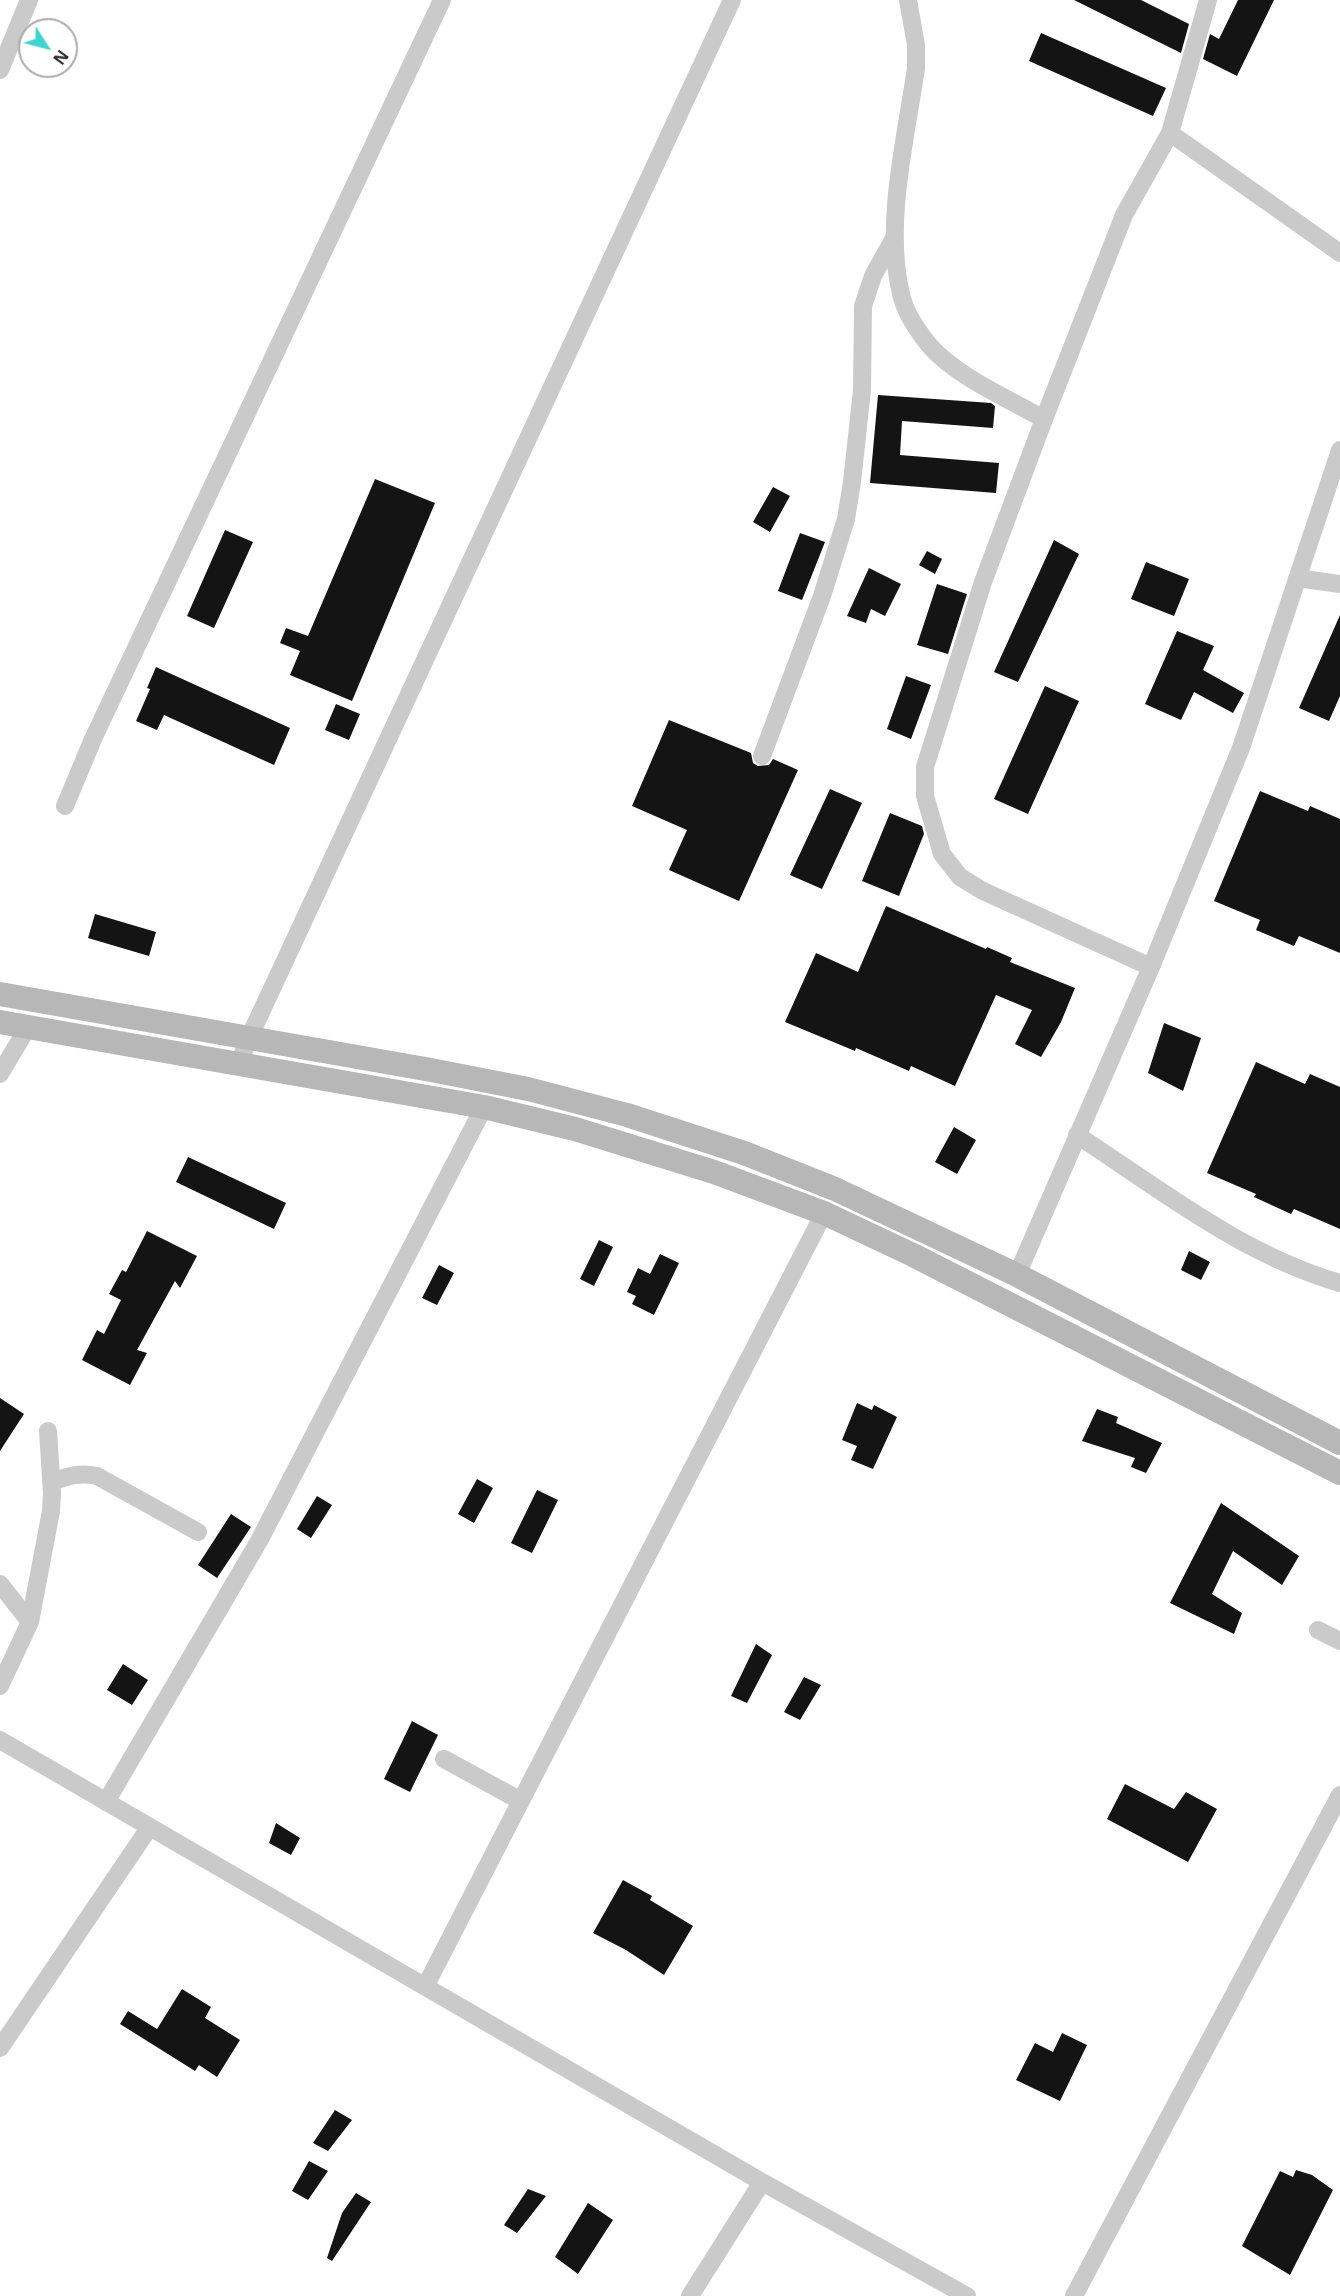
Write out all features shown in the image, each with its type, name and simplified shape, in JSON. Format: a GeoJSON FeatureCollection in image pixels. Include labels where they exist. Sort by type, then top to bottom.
{"type":"FeatureCollection","features":[{"type":"Feature","properties":{"kind":"main road"},"geometry":{"type":"LineString","coordinates":[[0,994],[528,1089],[627,1115],[744,1153],[835,1189],[1017,1275],[1340,1443]]}},
{"type":"Feature","properties":{"kind":"main road"},"geometry":{"type":"LineString","coordinates":[[0,1022],[484,1107],[576,1129],[645,1149],[758,1187],[824,1213],[913,1255],[1340,1473]]}},
{"type":"Feature","properties":{"kind":"street"},"geometry":{"type":"LineString","coordinates":[[0,70],[29,0]]}},
{"type":"Feature","properties":{"kind":"street"},"geometry":{"type":"LineString","coordinates":[[65,806],[93,739],[442,0]]}},
{"type":"Feature","properties":{"kind":"street"},"geometry":{"type":"LineString","coordinates":[[239,1064],[249,1038],[732,0]]}},
{"type":"Feature","properties":{"kind":"street"},"geometry":{"type":"LineString","coordinates":[[908,0],[916,45],[916,68],[896,206],[894,238],[901,294],[911,320],[930,346],[960,372],[1044,419]]}},
{"type":"Feature","properties":{"kind":"street"},"geometry":{"type":"LineString","coordinates":[[1151,967],[983,891],[960,877],[942,854],[925,796],[925,767],[983,582],[1044,419],[1124,214],[1170,133],[1208,0]]}},
{"type":"Feature","properties":{"kind":"street"},"geometry":{"type":"LineString","coordinates":[[1170,133],[1340,254]]}},
{"type":"Feature","properties":{"kind":"street"},"geometry":{"type":"LineString","coordinates":[[762,756],[822,596],[846,519],[861,390],[863,306],[873,276],[894,238]]}},
{"type":"Feature","properties":{"kind":"street"},"geometry":{"type":"LineString","coordinates":[[1017,1275],[1151,967],[1241,748],[1340,450]]}},
{"type":"Feature","properties":{"kind":"street"},"geometry":{"type":"LineString","coordinates":[[1297,578],[1340,584]]}},
{"type":"Feature","properties":{"kind":"street"},"geometry":{"type":"LineString","coordinates":[[0,1074],[28,1027]]}},
{"type":"Feature","properties":{"kind":"street"},"geometry":{"type":"LineString","coordinates":[[105,1802],[259,1541],[484,1107]]}},
{"type":"Feature","properties":{"kind":"street"},"geometry":{"type":"LineString","coordinates":[[1077,1135],[1226,1232],[1311,1275],[1340,1283]]}},
{"type":"Feature","properties":{"kind":"street"},"geometry":{"type":"LineString","coordinates":[[426,1985],[824,1213]]}},
{"type":"Feature","properties":{"kind":"street"},"geometry":{"type":"LineString","coordinates":[[0,1686],[30,1622],[51,1511],[52,1482],[48,1431]]}},
{"type":"Feature","properties":{"kind":"street"},"geometry":{"type":"LineString","coordinates":[[52,1482],[72,1474],[85,1473],[97,1476],[198,1532]]}},
{"type":"Feature","properties":{"kind":"street"},"geometry":{"type":"LineString","coordinates":[[0,1584],[30,1622]]}},
{"type":"Feature","properties":{"kind":"street"},"geometry":{"type":"LineString","coordinates":[[1318,1630],[1340,1641]]}},
{"type":"Feature","properties":{"kind":"street"},"geometry":{"type":"LineString","coordinates":[[0,1740],[149,1828],[426,1985],[762,2182],[967,2296]]}},
{"type":"Feature","properties":{"kind":"street"},"geometry":{"type":"LineString","coordinates":[[444,1759],[521,1801]]}},
{"type":"Feature","properties":{"kind":"street"},"geometry":{"type":"LineString","coordinates":[[1074,2296],[1340,1795]]}},
{"type":"Feature","properties":{"kind":"street"},"geometry":{"type":"LineString","coordinates":[[0,2048],[149,1828]]}},
{"type":"Feature","properties":{"kind":"street"},"geometry":{"type":"LineString","coordinates":[[690,2296],[762,2182]]}},
{"type":"Feature","properties":{"kind":"building"},"geometry":{"type":"Polygon","coordinates":[[[1074,0],[1141,0],[1189,24],[1181,53],[1074,0]]]}},
{"type":"Feature","properties":{"kind":"building"},"geometry":{"type":"Polygon","coordinates":[[[1238,0],[1274,0],[1237,76],[1203,59],[1210,34],[1219,39],[1238,0]]]}},
{"type":"Feature","properties":{"kind":"building"},"geometry":{"type":"Polygon","coordinates":[[[1041,33],[1166,88],[1153,116],[1029,61],[1041,33]]]}},
{"type":"Feature","properties":{"kind":"building"},"geometry":{"type":"Polygon","coordinates":[[[878,395],[991,403],[995,406],[993,428],[902,421],[900,455],[999,463],[996,493],[870,483],[878,395]]]}},
{"type":"Feature","properties":{"kind":"building"},"geometry":{"type":"Polygon","coordinates":[[[375,479],[435,503],[352,701],[290,675],[300,651],[280,643],[286,628],[308,636],[375,479]]]}},
{"type":"Feature","properties":{"kind":"building"},"geometry":{"type":"Polygon","coordinates":[[[773,487],[790,496],[770,532],[753,522],[773,487]]]}},
{"type":"Feature","properties":{"kind":"building"},"geometry":{"type":"Polygon","coordinates":[[[225,530],[253,542],[214,628],[187,616],[225,530]]]}},
{"type":"Feature","properties":{"kind":"building"},"geometry":{"type":"Polygon","coordinates":[[[800,533],[825,542],[802,600],[778,591],[800,533]]]}},
{"type":"Feature","properties":{"kind":"building"},"geometry":{"type":"Polygon","coordinates":[[[1054,540],[1079,554],[1018,682],[994,672],[1054,540]]]}},
{"type":"Feature","properties":{"kind":"building"},"geometry":{"type":"Polygon","coordinates":[[[927,551],[942,559],[935,574],[919,565],[927,551]]]}},
{"type":"Feature","properties":{"kind":"building"},"geometry":{"type":"Polygon","coordinates":[[[1146,562],[1189,579],[1174,616],[1131,599],[1146,562]]]}},
{"type":"Feature","properties":{"kind":"building"},"geometry":{"type":"Polygon","coordinates":[[[869,568],[901,584],[885,616],[871,609],[866,623],[847,616],[869,568]]]}},
{"type":"Feature","properties":{"kind":"building"},"geometry":{"type":"Polygon","coordinates":[[[937,584],[967,594],[948,654],[917,645],[937,584]]]}},
{"type":"Feature","properties":{"kind":"building"},"geometry":{"type":"Polygon","coordinates":[[[1340,615],[1340,696],[1329,721],[1299,708],[1340,615]]]}},
{"type":"Feature","properties":{"kind":"building"},"geometry":{"type":"Polygon","coordinates":[[[1177,631],[1214,646],[1203,670],[1244,693],[1233,713],[1194,692],[1181,720],[1145,704],[1177,631]]]}},
{"type":"Feature","properties":{"kind":"building"},"geometry":{"type":"Polygon","coordinates":[[[156,667],[290,728],[274,765],[164,715],[157,730],[136,721],[150,689],[147,688],[156,667]]]}},
{"type":"Feature","properties":{"kind":"building"},"geometry":{"type":"Polygon","coordinates":[[[906,676],[931,685],[911,739],[887,729],[906,676]]]}},
{"type":"Feature","properties":{"kind":"building"},"geometry":{"type":"Polygon","coordinates":[[[1045,686],[1079,701],[1028,814],[994,799],[1045,686]]]}},
{"type":"Feature","properties":{"kind":"building"},"geometry":{"type":"Polygon","coordinates":[[[336,704],[360,714],[349,740],[325,730],[336,704]]]}},
{"type":"Feature","properties":{"kind":"building"},"geometry":{"type":"Polygon","coordinates":[[[669,720],[751,753],[753,763],[758,766],[769,765],[773,759],[798,770],[739,901],[669,870],[687,830],[632,806],[669,720]]]}},
{"type":"Feature","properties":{"kind":"building"},"geometry":{"type":"Polygon","coordinates":[[[830,789],[862,803],[822,889],[790,875],[830,789]]]}},
{"type":"Feature","properties":{"kind":"building"},"geometry":{"type":"Polygon","coordinates":[[[1260,791],[1308,811],[1310,806],[1340,819],[1340,953],[1299,936],[1294,946],[1256,930],[1260,920],[1214,901],[1260,791]]]}},
{"type":"Feature","properties":{"kind":"building"},"geometry":{"type":"Polygon","coordinates":[[[890,813],[922,826],[924,834],[899,896],[862,881],[890,813]]]}},
{"type":"Feature","properties":{"kind":"building"},"geometry":{"type":"Polygon","coordinates":[[[886,906],[986,949],[987,947],[1012,958],[1010,962],[1075,988],[1061,1022],[1041,1057],[1015,1044],[1032,1010],[996,995],[955,1086],[911,1066],[909,1071],[856,1048],[855,1051],[785,1022],[816,953],[858,972],[886,906]]]}},
{"type":"Feature","properties":{"kind":"building"},"geometry":{"type":"Polygon","coordinates":[[[95,914],[156,932],[149,956],[88,938],[95,914]]]}},
{"type":"Feature","properties":{"kind":"building"},"geometry":{"type":"Polygon","coordinates":[[[1164,1023],[1201,1038],[1183,1091],[1148,1073],[1164,1023]]]}},
{"type":"Feature","properties":{"kind":"building"},"geometry":{"type":"Polygon","coordinates":[[[1256,1062],[1305,1084],[1310,1074],[1340,1087],[1340,1229],[1294,1209],[1291,1214],[1254,1197],[1256,1194],[1207,1173],[1256,1062]]]}},
{"type":"Feature","properties":{"kind":"building"},"geometry":{"type":"Polygon","coordinates":[[[954,1127],[976,1140],[957,1174],[935,1162],[954,1127]]]}},
{"type":"Feature","properties":{"kind":"building"},"geometry":{"type":"Polygon","coordinates":[[[188,1157],[286,1203],[274,1229],[176,1182],[188,1157]]]}},
{"type":"Feature","properties":{"kind":"building"},"geometry":{"type":"Polygon","coordinates":[[[147,1231],[197,1256],[180,1288],[175,1281],[137,1350],[147,1353],[130,1385],[82,1360],[97,1330],[104,1334],[121,1300],[109,1294],[122,1270],[126,1272],[147,1231]]]}},
{"type":"Feature","properties":{"kind":"building"},"geometry":{"type":"Polygon","coordinates":[[[599,1240],[613,1247],[594,1286],[580,1279],[599,1240]]]}},
{"type":"Feature","properties":{"kind":"building"},"geometry":{"type":"Polygon","coordinates":[[[1189,1251],[1210,1262],[1201,1280],[1181,1270],[1189,1251]]]}},
{"type":"Feature","properties":{"kind":"building"},"geometry":{"type":"Polygon","coordinates":[[[660,1254],[679,1263],[654,1315],[632,1304],[636,1296],[627,1292],[638,1268],[650,1274],[660,1254]]]}},
{"type":"Feature","properties":{"kind":"building"},"geometry":{"type":"Polygon","coordinates":[[[439,1265],[454,1273],[437,1305],[422,1298],[439,1265]]]}},
{"type":"Feature","properties":{"kind":"building"},"geometry":{"type":"Polygon","coordinates":[[[0,1398],[24,1414],[0,1451],[0,1398]]]}},
{"type":"Feature","properties":{"kind":"building"},"geometry":{"type":"Polygon","coordinates":[[[857,1403],[872,1410],[874,1405],[897,1417],[873,1469],[851,1460],[857,1446],[842,1440],[857,1403]]]}},
{"type":"Feature","properties":{"kind":"building"},"geometry":{"type":"Polygon","coordinates":[[[1097,1409],[1118,1417],[1116,1423],[1162,1443],[1146,1473],[1131,1467],[1135,1458],[1082,1441],[1097,1409]]]}},
{"type":"Feature","properties":{"kind":"building"},"geometry":{"type":"Polygon","coordinates":[[[477,1479],[493,1488],[474,1523],[458,1514],[477,1479]]]}},
{"type":"Feature","properties":{"kind":"building"},"geometry":{"type":"Polygon","coordinates":[[[537,1490],[558,1500],[532,1553],[511,1543],[537,1490]]]}},
{"type":"Feature","properties":{"kind":"building"},"geometry":{"type":"Polygon","coordinates":[[[317,1496],[332,1505],[311,1538],[297,1529],[317,1496]]]}},
{"type":"Feature","properties":{"kind":"building"},"geometry":{"type":"Polygon","coordinates":[[[1221,1503],[1299,1556],[1282,1585],[1233,1551],[1212,1594],[1242,1613],[1234,1634],[1170,1603],[1221,1503]]]}},
{"type":"Feature","properties":{"kind":"building"},"geometry":{"type":"Polygon","coordinates":[[[231,1514],[251,1527],[217,1578],[198,1565],[231,1514]]]}},
{"type":"Feature","properties":{"kind":"building"},"geometry":{"type":"Polygon","coordinates":[[[756,1644],[772,1655],[747,1703],[731,1696],[756,1644]]]}},
{"type":"Feature","properties":{"kind":"building"},"geometry":{"type":"Polygon","coordinates":[[[123,1664],[148,1680],[132,1705],[107,1690],[123,1664]]]}},
{"type":"Feature","properties":{"kind":"building"},"geometry":{"type":"Polygon","coordinates":[[[804,1677],[821,1685],[800,1720],[784,1712],[804,1677]]]}},
{"type":"Feature","properties":{"kind":"building"},"geometry":{"type":"Polygon","coordinates":[[[412,1721],[438,1735],[410,1792],[384,1779],[412,1721]]]}},
{"type":"Feature","properties":{"kind":"building"},"geometry":{"type":"Polygon","coordinates":[[[1125,1784],[1174,1809],[1186,1792],[1217,1809],[1188,1862],[1107,1819],[1125,1784]]]}},
{"type":"Feature","properties":{"kind":"building"},"geometry":{"type":"Polygon","coordinates":[[[276,1823],[300,1838],[291,1855],[269,1843],[276,1823]]]}},
{"type":"Feature","properties":{"kind":"building"},"geometry":{"type":"Polygon","coordinates":[[[623,1880],[652,1896],[650,1900],[693,1926],[664,1975],[626,1950],[593,1933],[623,1880]]]}},
{"type":"Feature","properties":{"kind":"building"},"geometry":{"type":"Polygon","coordinates":[[[182,1989],[211,2007],[205,2018],[240,2040],[217,2077],[199,2065],[195,2071],[120,2024],[128,2011],[157,2029],[182,1989]]]}},
{"type":"Feature","properties":{"kind":"building"},"geometry":{"type":"Polygon","coordinates":[[[1062,2033],[1087,2045],[1060,2101],[1016,2080],[1035,2043],[1053,2052],[1062,2033]]]}},
{"type":"Feature","properties":{"kind":"building"},"geometry":{"type":"Polygon","coordinates":[[[335,2110],[352,2120],[328,2151],[313,2143],[335,2110]]]}},
{"type":"Feature","properties":{"kind":"building"},"geometry":{"type":"Polygon","coordinates":[[[309,2161],[328,2171],[308,2200],[292,2191],[309,2161]]]}},
{"type":"Feature","properties":{"kind":"building"},"geometry":{"type":"Polygon","coordinates":[[[1296,2170],[1312,2175],[1333,2190],[1290,2275],[1242,2246],[1280,2171],[1293,2177],[1296,2170]]]}},
{"type":"Feature","properties":{"kind":"building"},"geometry":{"type":"Polygon","coordinates":[[[528,2189],[546,2196],[517,2233],[504,2225],[528,2189]]]}},
{"type":"Feature","properties":{"kind":"building"},"geometry":{"type":"Polygon","coordinates":[[[356,2193],[371,2202],[332,2261],[327,2258],[342,2213],[356,2193]]]}},
{"type":"Feature","properties":{"kind":"building"},"geometry":{"type":"Polygon","coordinates":[[[588,2203],[613,2220],[578,2274],[555,2257],[588,2203]]]}}]}
